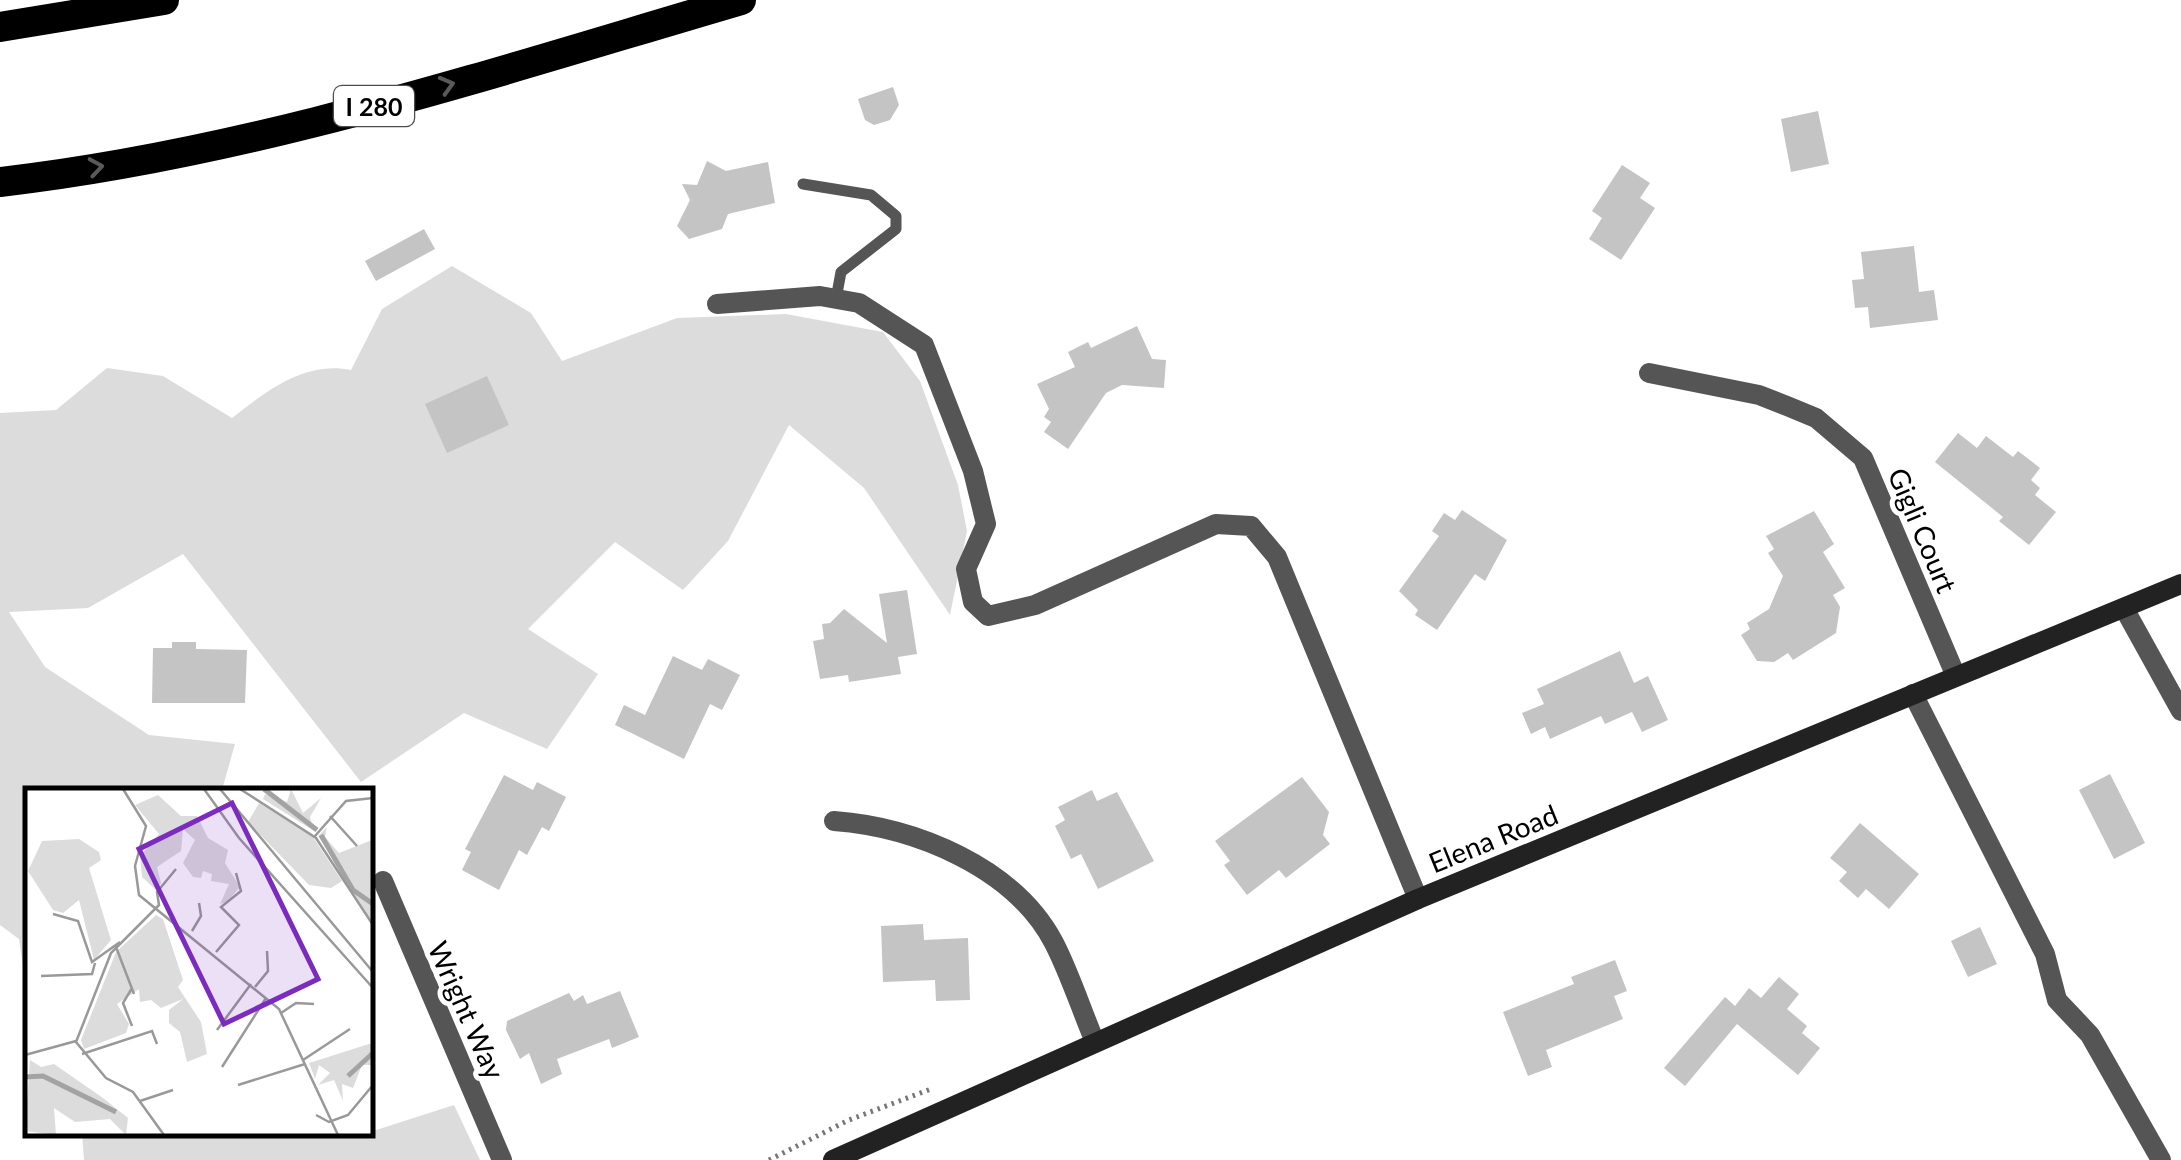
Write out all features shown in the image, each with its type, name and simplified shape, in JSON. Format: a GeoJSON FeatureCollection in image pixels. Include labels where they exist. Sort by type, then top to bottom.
{"type":"FeatureCollection","features":[{"type":"Feature","properties":{"kind":"highway"},"geometry":{"type":"LineString","coordinates":[[0,27],[164,0]]}},
{"type":"Feature","properties":{"kind":"highway","name":"I 280"},"geometry":{"type":"LineString","coordinates":[[0,182],[249,137],[384,104],[741,0]]}},
{"type":"Feature","properties":{"kind":"street"},"geometry":{"type":"LineString","coordinates":[[717,304],[820,296],[858,303],[924,346],[973,472],[986,524],[966,569],[973,602],[988,616],[1035,605],[1216,524],[1251,526],[1277,556],[1418,899]]}},
{"type":"Feature","properties":{"kind":"street","name":"Gigli Court"},"geometry":{"type":"LineString","coordinates":[[1649,374],[1759,395],[1787,406],[1816,418],[1862,458],[1956,674]]}},
{"type":"Feature","properties":{"kind":"street","name":"Elena Road"},"geometry":{"type":"LineString","coordinates":[[833,1160],[1418,899],[1956,674],[2126,610],[2181,584]]}},
{"type":"Feature","properties":{"kind":"street"},"geometry":{"type":"LineString","coordinates":[[2126,610],[2181,711]]}},
{"type":"Feature","properties":{"kind":"street"},"geometry":{"type":"LineString","coordinates":[[1913,694],[2045,954],[2058,1000],[2090,1035],[2161,1160]]}},
{"type":"Feature","properties":{"kind":"street"},"geometry":{"type":"LineString","coordinates":[[834,821],[878,824],[984,868],[1018,897],[1052,940],[1095,1042]]}},
{"type":"Feature","properties":{"kind":"street","name":"Wright Way"},"geometry":{"type":"LineString","coordinates":[[383,881],[502,1160]]}},
{"type":"Feature","properties":{"kind":"lane"},"geometry":{"type":"LineString","coordinates":[[803,184],[871,195],[896,216],[896,229],[842,272],[836,299]]}},
{"type":"Feature","properties":{"kind":"path"},"geometry":{"type":"LineString","coordinates":[[769,1160],[849,1120],[939,1086]]}},
{"type":"Feature","properties":{"kind":"shaded area"},"geometry":{"type":"Polygon","coordinates":[[[452,266],[531,313],[562,361],[677,318],[786,314],[883,332],[920,381],[958,485],[967,531],[950,615],[864,488],[789,425],[728,541],[683,590],[615,542],[528,629],[598,674],[547,749],[464,713],[361,782],[183,554],[88,608],[9,612],[45,667],[149,735],[235,744],[223,788],[25,788],[25,980],[19,939],[0,925],[0,413],[56,410],[107,368],[163,376],[232,418],[302,374],[334,368],[351,370],[382,309],[452,266]]]}},
{"type":"Feature","properties":{"kind":"shaded area"},"geometry":{"type":"Polygon","coordinates":[[[454,1105],[480,1160],[84,1160],[82,1135],[372,1135],[372,1131],[454,1105]]]}},
{"type":"Feature","properties":{"kind":"building"},"geometry":{"type":"Polygon","coordinates":[[[893,87],[899,105],[890,120],[874,125],[865,120],[858,99],[893,87]]]}},
{"type":"Feature","properties":{"kind":"building"},"geometry":{"type":"Polygon","coordinates":[[[1818,111],[1829,164],[1791,172],[1781,119],[1818,111]]]}},
{"type":"Feature","properties":{"kind":"building"},"geometry":{"type":"Polygon","coordinates":[[[707,161],[726,171],[768,162],[775,203],[728,214],[722,229],[689,239],[677,226],[690,200],[682,184],[697,185],[707,161]]]}},
{"type":"Feature","properties":{"kind":"building"},"geometry":{"type":"Polygon","coordinates":[[[1622,165],[1650,183],[1640,198],[1655,208],[1621,260],[1589,239],[1602,218],[1592,211],[1622,165]]]}},
{"type":"Feature","properties":{"kind":"building"},"geometry":{"type":"Polygon","coordinates":[[[424,229],[435,249],[376,281],[365,261],[424,229]]]}},
{"type":"Feature","properties":{"kind":"building"},"geometry":{"type":"Polygon","coordinates":[[[1914,246],[1919,292],[1934,290],[1938,320],[1870,328],[1868,307],[1855,308],[1852,280],[1864,279],[1861,252],[1914,246]]]}},
{"type":"Feature","properties":{"kind":"building"},"geometry":{"type":"Polygon","coordinates":[[[1137,326],[1152,359],[1166,360],[1164,388],[1122,385],[1106,393],[1068,449],[1044,432],[1051,422],[1044,417],[1049,409],[1037,384],[1075,367],[1068,352],[1088,342],[1091,348],[1137,326]]]}},
{"type":"Feature","properties":{"kind":"building"},"geometry":{"type":"Polygon","coordinates":[[[487,376],[509,425],[447,453],[425,404],[487,376]]]}},
{"type":"Feature","properties":{"kind":"building"},"geometry":{"type":"Polygon","coordinates":[[[1958,433],[1977,448],[1986,436],[2013,457],[2018,451],[2040,468],[2031,480],[2040,488],[2035,495],[2056,512],[2029,545],[1999,521],[2003,517],[1935,462],[1958,433]]]}},
{"type":"Feature","properties":{"kind":"building"},"geometry":{"type":"Polygon","coordinates":[[[1462,510],[1507,540],[1485,581],[1475,574],[1437,630],[1415,615],[1418,610],[1399,591],[1439,536],[1432,531],[1444,513],[1455,520],[1462,510]]]}},
{"type":"Feature","properties":{"kind":"building"},"geometry":{"type":"Polygon","coordinates":[[[1814,511],[1834,544],[1823,552],[1845,588],[1833,595],[1840,607],[1836,633],[1793,660],[1788,653],[1774,662],[1757,661],[1741,635],[1750,629],[1747,623],[1769,609],[1783,576],[1768,553],[1774,549],[1766,536],[1814,511]]]}},
{"type":"Feature","properties":{"kind":"building"},"geometry":{"type":"Polygon","coordinates":[[[907,590],[917,654],[898,657],[901,674],[849,682],[848,675],[820,679],[813,641],[824,639],[822,624],[830,623],[844,609],[887,643],[879,594],[907,590]]]}},
{"type":"Feature","properties":{"kind":"building"},"geometry":{"type":"Polygon","coordinates":[[[172,642],[196,642],[196,649],[247,650],[245,703],[152,703],[153,648],[172,648],[172,642]]]}},
{"type":"Feature","properties":{"kind":"building"},"geometry":{"type":"Polygon","coordinates":[[[1620,651],[1634,683],[1648,676],[1668,720],[1642,732],[1632,712],[1605,724],[1601,716],[1550,739],[1545,727],[1531,734],[1522,713],[1544,704],[1537,689],[1620,651]]]}},
{"type":"Feature","properties":{"kind":"building"},"geometry":{"type":"Polygon","coordinates":[[[673,656],[702,670],[708,659],[740,675],[722,710],[710,704],[684,759],[615,725],[624,705],[645,715],[673,656]]]}},
{"type":"Feature","properties":{"kind":"building"},"geometry":{"type":"Polygon","coordinates":[[[2110,774],[2145,843],[2114,859],[2079,790],[2110,774]]]}},
{"type":"Feature","properties":{"kind":"building"},"geometry":{"type":"Polygon","coordinates":[[[504,775],[533,790],[537,782],[566,797],[549,831],[542,827],[527,855],[519,850],[499,890],[462,870],[471,852],[465,849],[504,775]]]}},
{"type":"Feature","properties":{"kind":"building"},"geometry":{"type":"Polygon","coordinates":[[[1302,777],[1329,812],[1323,835],[1330,844],[1286,878],[1279,870],[1247,895],[1224,865],[1230,861],[1215,841],[1302,777]]]}},
{"type":"Feature","properties":{"kind":"building"},"geometry":{"type":"Polygon","coordinates":[[[1092,790],[1097,801],[1117,792],[1154,861],[1098,889],[1081,854],[1071,859],[1055,826],[1065,820],[1058,807],[1092,790]]]}},
{"type":"Feature","properties":{"kind":"building"},"geometry":{"type":"Polygon","coordinates":[[[1860,823],[1919,874],[1889,909],[1866,889],[1858,898],[1839,881],[1847,872],[1830,858],[1860,823]]]}},
{"type":"Feature","properties":{"kind":"building"},"geometry":{"type":"Polygon","coordinates":[[[923,924],[924,940],[968,938],[970,1000],[936,1001],[935,980],[883,982],[881,926],[923,924]]]}},
{"type":"Feature","properties":{"kind":"building"},"geometry":{"type":"Polygon","coordinates":[[[1980,927],[1997,964],[1968,977],[1951,941],[1980,927]]]}},
{"type":"Feature","properties":{"kind":"building"},"geometry":{"type":"Polygon","coordinates":[[[1615,960],[1627,991],[1614,996],[1623,1019],[1546,1050],[1552,1067],[1528,1076],[1503,1012],[1574,984],[1571,977],[1615,960]]]}},
{"type":"Feature","properties":{"kind":"building"},"geometry":{"type":"Polygon","coordinates":[[[1779,977],[1799,994],[1787,1009],[1807,1026],[1802,1033],[1820,1048],[1798,1075],[1737,1024],[1685,1086],[1664,1068],[1725,997],[1735,1006],[1749,988],[1761,998],[1779,977]]]}},
{"type":"Feature","properties":{"kind":"building"},"geometry":{"type":"Polygon","coordinates":[[[620,991],[639,1037],[612,1048],[609,1039],[557,1059],[562,1074],[541,1084],[529,1053],[520,1059],[506,1030],[507,1021],[569,993],[574,1001],[583,995],[587,1004],[620,991]]]}}]}
